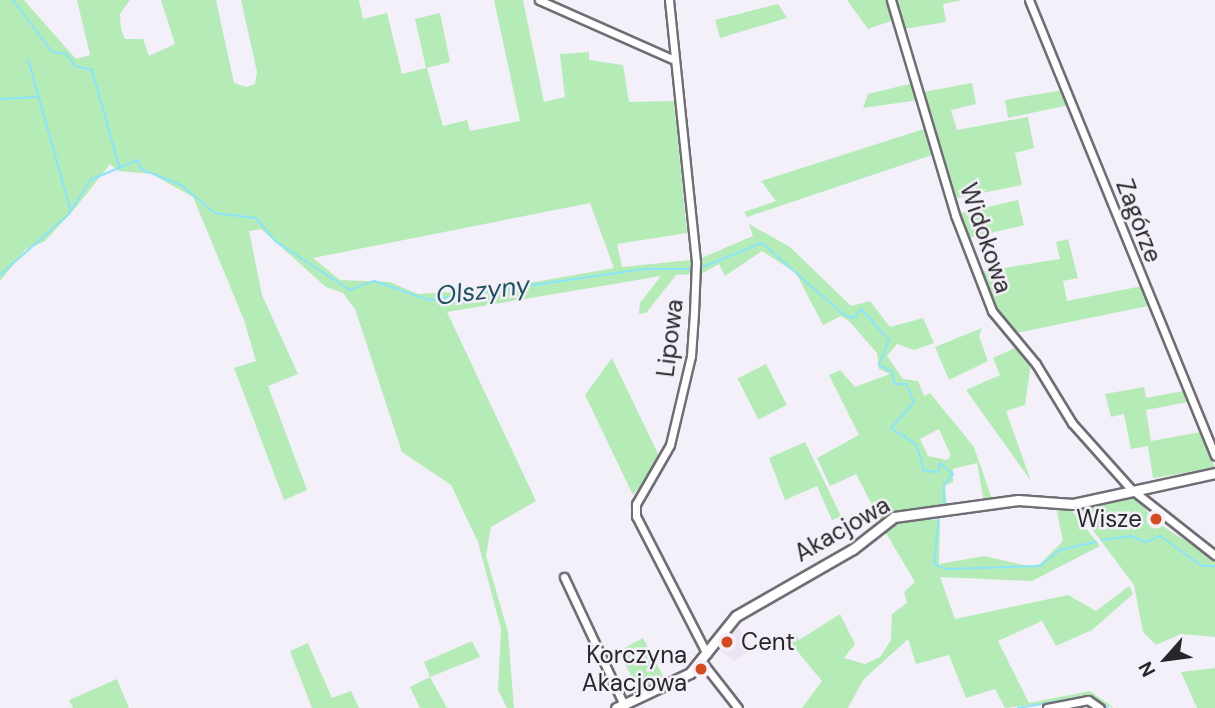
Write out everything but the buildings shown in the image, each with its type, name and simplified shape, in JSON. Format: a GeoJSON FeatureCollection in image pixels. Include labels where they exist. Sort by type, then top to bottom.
{"type":"FeatureCollection","features":[{"type":"Feature","properties":{"kind":"street"},"geometry":{"type":"LineString","coordinates":[[539,0],[672,59]]}},
{"type":"Feature","properties":{"kind":"street","name":"Lipowa"},"geometry":{"type":"LineString","coordinates":[[669,0],[672,59],[696,263],[691,356],[670,445],[636,504],[636,516],[705,658]]}},
{"type":"Feature","properties":{"kind":"street","name":"Widokowa"},"geometry":{"type":"LineString","coordinates":[[891,0],[985,298],[1072,423],[1131,489]]}},
{"type":"Feature","properties":{"kind":"street","name":"Zagórze"},"geometry":{"type":"LineString","coordinates":[[1029,0],[1215,455]]}},
{"type":"Feature","properties":{"kind":"street","name":"Akacjowa"},"geometry":{"type":"LineString","coordinates":[[620,707],[705,658],[736,616],[853,549],[887,521],[941,515],[1018,500],[1073,504],[1131,489],[1215,473]]}},
{"type":"Feature","properties":{"kind":"street"},"geometry":{"type":"LineString","coordinates":[[1131,489],[1215,555]]}},
{"type":"Feature","properties":{"kind":"street"},"geometry":{"type":"LineString","coordinates":[[564,577],[620,707]]}},
{"type":"Feature","properties":{"kind":"street"},"geometry":{"type":"LineString","coordinates":[[705,658],[738,708]]}},
{"type":"Feature","properties":{"kind":"street"},"geometry":{"type":"LineString","coordinates":[[1047,708],[1088,700],[1100,708]]}},
{"type":"Feature","properties":{"kind":"shaded area"},"geometry":{"type":"Polygon","coordinates":[[[736,623],[752,649],[734,661],[716,647],[736,623]]]}},
{"type":"Feature","properties":{"kind":"green space"},"geometry":{"type":"Polygon","coordinates":[[[0,0],[24,0],[76,59],[90,55],[77,0],[130,0],[120,14],[121,29],[125,39],[143,39],[149,56],[175,44],[161,0],[216,0],[234,83],[246,87],[255,84],[257,72],[241,0],[359,0],[363,19],[387,13],[402,74],[426,68],[415,19],[440,13],[450,62],[427,68],[443,126],[467,120],[470,131],[520,121],[494,0],[523,0],[544,102],[565,97],[560,54],[589,52],[589,60],[623,65],[629,102],[674,101],[687,233],[617,244],[622,267],[691,260],[692,274],[676,275],[646,313],[639,314],[640,303],[661,276],[447,312],[536,501],[491,527],[486,556],[508,632],[514,708],[507,708],[498,690],[501,629],[478,542],[451,485],[402,452],[355,309],[343,293],[326,287],[261,229],[249,231],[262,295],[298,374],[268,386],[307,490],[284,500],[234,368],[256,361],[244,320],[193,197],[152,174],[118,171],[110,164],[45,241],[25,250],[0,281],[0,0]],[[590,203],[313,258],[340,280],[390,282],[418,294],[489,290],[614,268],[590,203]]]}},
{"type":"Feature","properties":{"kind":"green space"},"geometry":{"type":"Polygon","coordinates":[[[847,0],[888,0],[894,20],[868,29],[847,0]]]}},
{"type":"Feature","properties":{"kind":"green space"},"geometry":{"type":"Polygon","coordinates":[[[894,0],[962,0],[943,4],[946,22],[904,29],[894,0]]]}},
{"type":"Feature","properties":{"kind":"green space"},"geometry":{"type":"Polygon","coordinates":[[[778,4],[787,18],[720,38],[715,20],[778,4]]]}},
{"type":"Feature","properties":{"kind":"green space"},"geometry":{"type":"Polygon","coordinates":[[[913,83],[919,100],[863,108],[868,94],[913,83]]]}},
{"type":"Feature","properties":{"kind":"green space"},"geometry":{"type":"Polygon","coordinates":[[[972,83],[976,104],[951,110],[957,130],[1028,117],[1034,148],[1015,153],[1022,185],[953,199],[923,92],[972,83]]]}},
{"type":"Feature","properties":{"kind":"green space"},"geometry":{"type":"Polygon","coordinates":[[[1063,90],[1069,105],[1008,118],[1005,100],[1063,90]]]}},
{"type":"Feature","properties":{"kind":"green space"},"geometry":{"type":"Polygon","coordinates":[[[927,128],[935,154],[747,217],[744,212],[776,201],[761,181],[927,128]]]}},
{"type":"Feature","properties":{"kind":"green space"},"geometry":{"type":"Polygon","coordinates":[[[1018,200],[1024,225],[964,239],[959,214],[1018,200]]]}},
{"type":"Feature","properties":{"kind":"green space"},"geometry":{"type":"Polygon","coordinates":[[[749,224],[790,247],[851,306],[870,301],[890,327],[923,318],[934,343],[914,350],[897,344],[887,356],[903,379],[918,381],[924,396],[930,393],[974,447],[992,499],[984,502],[977,463],[953,469],[953,482],[945,486],[947,509],[908,509],[880,520],[856,474],[830,486],[817,458],[859,435],[829,375],[840,370],[855,387],[890,374],[879,369],[877,353],[849,321],[841,316],[823,325],[796,273],[762,251],[725,276],[719,264],[699,275],[699,259],[753,236],[749,224]],[[939,429],[920,439],[928,456],[947,460],[951,456],[939,429]]]}},
{"type":"Feature","properties":{"kind":"green space"},"geometry":{"type":"Polygon","coordinates":[[[1068,239],[1078,278],[1063,281],[1067,301],[1142,286],[1148,306],[1016,333],[998,313],[978,272],[1060,259],[1056,242],[1068,239]]]}},
{"type":"Feature","properties":{"kind":"green space"},"geometry":{"type":"Polygon","coordinates":[[[982,328],[979,336],[988,361],[949,380],[935,347],[982,328]]]}},
{"type":"Feature","properties":{"kind":"green space"},"geometry":{"type":"Polygon","coordinates":[[[1019,346],[1031,363],[1025,405],[1006,411],[1031,481],[966,390],[1000,375],[993,358],[1019,346]]]}},
{"type":"Feature","properties":{"kind":"green space"},"geometry":{"type":"Polygon","coordinates":[[[612,358],[661,460],[633,495],[585,395],[612,358]]]}},
{"type":"Feature","properties":{"kind":"green space"},"geometry":{"type":"Polygon","coordinates":[[[766,364],[787,405],[758,420],[737,379],[766,364]]]}},
{"type":"Feature","properties":{"kind":"green space"},"geometry":{"type":"Polygon","coordinates":[[[1144,387],[1146,398],[1183,391],[1188,402],[1146,410],[1151,441],[1201,432],[1215,468],[1153,478],[1148,446],[1131,449],[1124,414],[1111,417],[1105,394],[1144,387]]]}},
{"type":"Feature","properties":{"kind":"green space"},"geometry":{"type":"Polygon","coordinates":[[[805,442],[841,516],[832,520],[817,486],[785,500],[769,458],[805,442]]]}},
{"type":"Feature","properties":{"kind":"green space"},"geometry":{"type":"Polygon","coordinates":[[[1132,494],[1156,522],[1215,559],[1215,637],[1181,634],[1156,645],[1143,632],[1134,585],[1077,509],[1132,494]]]}},
{"type":"Feature","properties":{"kind":"green space"},"geometry":{"type":"Polygon","coordinates":[[[1056,507],[1069,507],[1100,546],[1032,581],[940,577],[955,619],[1068,595],[1096,611],[1129,586],[1133,594],[1092,630],[1056,646],[1042,621],[998,641],[1029,703],[1090,691],[1114,708],[1085,698],[1005,708],[995,689],[966,698],[949,655],[916,664],[908,639],[863,680],[848,708],[802,708],[822,681],[788,640],[795,634],[799,640],[840,614],[855,644],[844,658],[865,664],[880,657],[891,640],[892,614],[907,603],[904,592],[915,582],[883,528],[903,517],[940,520],[939,564],[984,556],[1028,566],[1040,564],[1063,541],[1056,507]]]}},
{"type":"Feature","properties":{"kind":"green space"},"geometry":{"type":"Polygon","coordinates":[[[643,638],[666,681],[641,694],[618,651],[643,638]]]}},
{"type":"Feature","properties":{"kind":"green space"},"geometry":{"type":"Polygon","coordinates":[[[472,641],[480,657],[430,677],[424,662],[472,641]]]}},
{"type":"Feature","properties":{"kind":"green space"},"geometry":{"type":"Polygon","coordinates":[[[308,643],[332,698],[351,691],[359,708],[312,708],[290,651],[308,643]]]}},
{"type":"Feature","properties":{"kind":"green space"},"geometry":{"type":"Polygon","coordinates":[[[1215,668],[1215,708],[1197,708],[1181,672],[1215,668]]]}},
{"type":"Feature","properties":{"kind":"green space"},"geometry":{"type":"Polygon","coordinates":[[[430,677],[447,708],[420,708],[410,687],[430,677]]]}},
{"type":"Feature","properties":{"kind":"green space"},"geometry":{"type":"Polygon","coordinates":[[[117,679],[129,708],[73,708],[69,700],[117,679]]]}},
{"type":"Feature","properties":{"kind":"waterway"},"geometry":{"type":"LineString","coordinates":[[13,0],[52,52],[67,54],[75,66],[92,70],[119,166]]}},
{"type":"Feature","properties":{"kind":"waterway"},"geometry":{"type":"LineString","coordinates":[[28,59],[70,208]]}},
{"type":"Feature","properties":{"kind":"waterway"},"geometry":{"type":"LineString","coordinates":[[0,99],[37,97]]}},
{"type":"Feature","properties":{"kind":"waterway","name":"Olszyny"},"geometry":{"type":"LineString","coordinates":[[0,275],[69,214],[90,180],[138,160],[141,169],[181,185],[215,213],[256,218],[275,241],[350,290],[374,281],[429,300],[644,269],[692,269]]}},
{"type":"Feature","properties":{"kind":"waterway","name":"Olszyny"},"geometry":{"type":"LineString","coordinates":[[700,268],[762,243],[843,314],[853,318],[861,309],[889,340],[879,365],[891,371],[895,384],[906,384],[914,403],[891,428],[916,444],[924,471],[938,472],[940,463],[953,474],[944,485],[944,507]]}},
{"type":"Feature","properties":{"kind":"waterway","name":"Olszyny"},"geometry":{"type":"LineString","coordinates":[[939,515],[934,564],[946,569],[1040,566],[1060,550],[1096,542]]}},
{"type":"Feature","properties":{"kind":"waterway","name":"Olszyny"},"geometry":{"type":"LineString","coordinates":[[1102,540],[1131,536],[1146,542],[1160,536],[1202,566],[1215,566]]}},
{"type":"Feature","properties":{"kind":"waterway"},"geometry":{"type":"LineString","coordinates":[[1018,708],[1089,696],[1108,708]]}},
{"type":"Feature","properties":{"kind":"place","name":"Wisze"},"geometry":{"type":"Point","coordinates":[1156,519]}},
{"type":"Feature","properties":{"kind":"place","name":"Cent"},"geometry":{"type":"Point","coordinates":[727,642]}},
{"type":"Feature","properties":{"kind":"place","name":"Korczyna Akacjowa"},"geometry":{"type":"Point","coordinates":[701,669]}}]}
